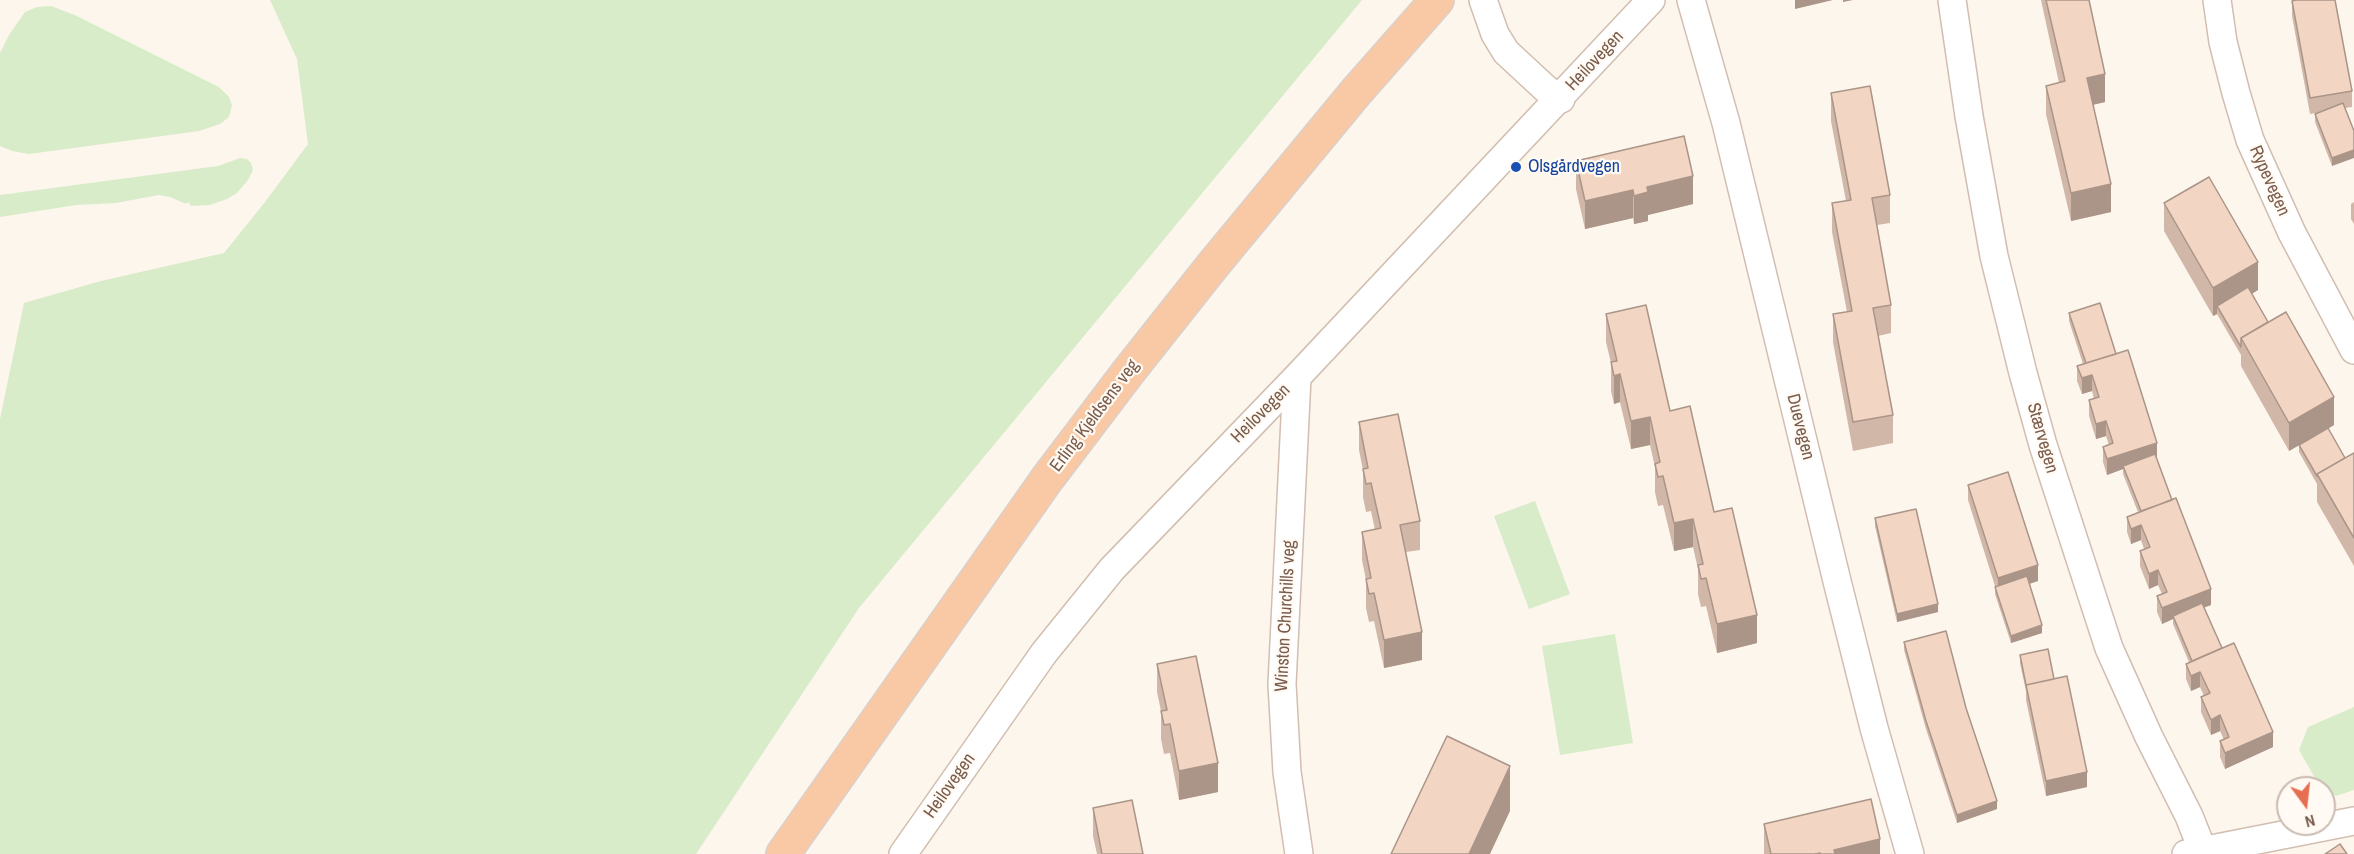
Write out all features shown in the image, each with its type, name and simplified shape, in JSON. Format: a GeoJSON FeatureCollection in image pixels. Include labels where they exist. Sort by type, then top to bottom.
{"type":"FeatureCollection","features":[{"type":"Feature","properties":{"kind":"highway","name":"Erling Kjeldsens veg"},"geometry":{"type":"LineString","coordinates":[[783,854],[1040,488],[1122,380],[1213,265],[1356,92],[1437,0]]}},
{"type":"Feature","properties":{"kind":"street"},"geometry":{"type":"LineString","coordinates":[[1484,0],[1495,34],[1506,52],[1539,83],[1561,99]]}},
{"type":"Feature","properties":{"kind":"street","name":"Heilovegen"},"geometry":{"type":"LineString","coordinates":[[903,854],[1031,672],[1078,609],[1112,569],[1561,99],[1652,0]]}},
{"type":"Feature","properties":{"kind":"street","name":"Duevegen"},"geometry":{"type":"LineString","coordinates":[[1691,0],[1726,123],[1874,728],[1910,854]]}},
{"type":"Feature","properties":{"kind":"street","name":"Stærvegen"},"geometry":{"type":"LineString","coordinates":[[1952,0],[1969,116],[1995,256],[2043,445],[2109,648],[2149,737],[2189,816],[2197,853]]}},
{"type":"Feature","properties":{"kind":"street","name":"Rypevegen"},"geometry":{"type":"LineString","coordinates":[[2217,0],[2223,42],[2250,140],[2292,233],[2354,350]]}},
{"type":"Feature","properties":{"kind":"street","name":"Winston Churchills veg"},"geometry":{"type":"LineString","coordinates":[[1297,377],[1282,684],[1287,772],[1299,854]]}},
{"type":"Feature","properties":{"kind":"street"},"geometry":{"type":"LineString","coordinates":[[2197,853],[2354,821]]}},
{"type":"Feature","properties":{"kind":"green space"},"geometry":{"type":"Polygon","coordinates":[[[270,0],[1362,0],[859,608],[696,854],[0,854],[0,419],[24,303],[101,281],[224,253],[308,144],[297,59],[270,0]]]}},
{"type":"Feature","properties":{"kind":"green space"},"geometry":{"type":"Polygon","coordinates":[[[51,6],[77,16],[219,87],[229,97],[232,105],[229,117],[220,124],[199,131],[29,154],[0,146],[0,53],[25,12],[37,7],[51,6]]]}},
{"type":"Feature","properties":{"kind":"green space"},"geometry":{"type":"Polygon","coordinates":[[[240,158],[247,159],[251,163],[253,170],[248,180],[237,193],[210,205],[191,206],[188,202],[186,204],[159,195],[116,203],[76,205],[0,217],[0,195],[218,166],[240,158]]]}},
{"type":"Feature","properties":{"kind":"green space"},"geometry":{"type":"Polygon","coordinates":[[[1535,501],[1570,594],[1529,609],[1494,516],[1535,501]]]}},
{"type":"Feature","properties":{"kind":"green space"},"geometry":{"type":"Polygon","coordinates":[[[1615,634],[1633,743],[1560,755],[1542,646],[1615,634]]]}},
{"type":"Feature","properties":{"kind":"green space"},"geometry":{"type":"Polygon","coordinates":[[[2354,707],[2354,790],[2336,796],[2336,776],[2314,776],[2299,750],[2308,727],[2354,707]]]}},
{"type":"Feature","properties":{"kind":"building"},"geometry":{"type":"Polygon","coordinates":[[[2046,0],[2089,0],[2105,74],[2087,78],[2111,184],[2071,193],[2046,86],[2065,81],[2046,0]]]}},
{"type":"Feature","properties":{"kind":"building"},"geometry":{"type":"Polygon","coordinates":[[[2335,0],[2352,91],[2310,98],[2292,1],[2335,0]]]}},
{"type":"Feature","properties":{"kind":"building"},"geometry":{"type":"Polygon","coordinates":[[[1870,86],[1890,195],[1872,198],[1891,305],[1873,308],[1893,415],[1853,422],[1833,314],[1852,311],[1832,203],[1851,200],[1831,93],[1870,86]]]}},
{"type":"Feature","properties":{"kind":"building"},"geometry":{"type":"Polygon","coordinates":[[[2343,103],[2354,131],[2354,150],[2332,158],[2315,114],[2343,103]]]}},
{"type":"Feature","properties":{"kind":"building"},"geometry":{"type":"Polygon","coordinates":[[[1684,136],[1693,176],[1647,187],[1648,192],[1634,196],[1633,190],[1585,201],[1576,161],[1684,136]]]}},
{"type":"Feature","properties":{"kind":"building"},"geometry":{"type":"Polygon","coordinates":[[[2209,177],[2258,262],[2213,288],[2164,203],[2209,177]]]}},
{"type":"Feature","properties":{"kind":"building"},"geometry":{"type":"Polygon","coordinates":[[[2248,287],[2268,322],[2241,338],[2241,347],[2217,306],[2248,287]]]}},
{"type":"Feature","properties":{"kind":"building"},"geometry":{"type":"Polygon","coordinates":[[[2100,303],[2116,354],[2086,363],[2069,313],[2100,303]]]}},
{"type":"Feature","properties":{"kind":"building"},"geometry":{"type":"Polygon","coordinates":[[[1646,305],[1670,411],[1690,406],[1714,512],[1732,508],[1757,615],[1717,624],[1706,578],[1701,579],[1698,565],[1703,564],[1693,519],[1674,523],[1663,476],[1658,477],[1655,464],[1660,462],[1650,417],[1631,421],[1620,374],[1614,376],[1611,362],[1617,361],[1606,314],[1646,305]]]}},
{"type":"Feature","properties":{"kind":"building"},"geometry":{"type":"Polygon","coordinates":[[[2286,312],[2334,397],[2289,423],[2241,338],[2286,312]]]}},
{"type":"Feature","properties":{"kind":"building"},"geometry":{"type":"Polygon","coordinates":[[[2128,350],[2157,443],[2107,459],[2103,447],[2113,443],[2106,421],[2096,424],[2089,400],[2099,397],[2092,375],[2082,378],[2077,366],[2128,350]]]}},
{"type":"Feature","properties":{"kind":"building"},"geometry":{"type":"Polygon","coordinates":[[[1398,414],[1420,521],[1400,525],[1422,632],[1384,640],[1374,593],[1369,594],[1366,579],[1371,578],[1362,532],[1381,528],[1371,483],[1366,484],[1363,469],[1368,468],[1359,422],[1398,414]]]}},
{"type":"Feature","properties":{"kind":"building"},"geometry":{"type":"Polygon","coordinates":[[[2328,428],[2345,458],[2317,476],[2299,445],[2328,428]]]}},
{"type":"Feature","properties":{"kind":"building"},"geometry":{"type":"Polygon","coordinates":[[[2354,453],[2354,538],[2317,474],[2354,453]]]}},
{"type":"Feature","properties":{"kind":"building"},"geometry":{"type":"Polygon","coordinates":[[[2155,454],[2172,500],[2141,511],[2123,466],[2155,454]]]}},
{"type":"Feature","properties":{"kind":"building"},"geometry":{"type":"Polygon","coordinates":[[[2008,472],[2038,565],[1998,578],[1968,485],[2008,472]]]}},
{"type":"Feature","properties":{"kind":"building"},"geometry":{"type":"Polygon","coordinates":[[[2176,498],[2211,589],[2162,608],[2157,596],[2167,592],[2158,570],[2149,574],[2140,551],[2150,547],[2141,525],[2131,529],[2127,517],[2176,498]]]}},
{"type":"Feature","properties":{"kind":"building"},"geometry":{"type":"Polygon","coordinates":[[[1916,509],[1938,604],[1897,614],[1875,518],[1916,509]]]}},
{"type":"Feature","properties":{"kind":"building"},"geometry":{"type":"Polygon","coordinates":[[[2027,576],[2042,625],[2011,636],[1995,587],[2027,576]]]}},
{"type":"Feature","properties":{"kind":"building"},"geometry":{"type":"Polygon","coordinates":[[[2202,603],[2222,648],[2192,661],[2173,616],[2202,603]]]}},
{"type":"Feature","properties":{"kind":"building"},"geometry":{"type":"Polygon","coordinates":[[[1946,631],[1966,708],[1997,801],[1957,815],[1926,721],[1904,642],[1946,631]]]}},
{"type":"Feature","properties":{"kind":"building"},"geometry":{"type":"Polygon","coordinates":[[[2234,643],[2273,732],[2225,753],[2220,741],[2229,737],[2220,715],[2211,720],[2201,697],[2210,693],[2200,672],[2191,676],[2186,664],[2234,643]]]}},
{"type":"Feature","properties":{"kind":"building"},"geometry":{"type":"Polygon","coordinates":[[[2048,649],[2054,679],[2026,685],[2020,655],[2048,649]]]}},
{"type":"Feature","properties":{"kind":"building"},"geometry":{"type":"Polygon","coordinates":[[[1196,656],[1218,763],[1179,771],[1170,724],[1164,725],[1161,711],[1167,710],[1157,664],[1196,656]]]}},
{"type":"Feature","properties":{"kind":"building"},"geometry":{"type":"Polygon","coordinates":[[[2067,676],[2087,772],[2046,781],[2026,685],[2067,676]]]}},
{"type":"Feature","properties":{"kind":"building"},"geometry":{"type":"Polygon","coordinates":[[[1447,736],[1510,766],[1469,854],[1391,854],[1447,736]]]}},
{"type":"Feature","properties":{"kind":"building"},"geometry":{"type":"Polygon","coordinates":[[[1871,799],[1880,839],[1834,850],[1835,854],[1771,854],[1764,824],[1871,799]]]}},
{"type":"Feature","properties":{"kind":"building"},"geometry":{"type":"Polygon","coordinates":[[[1132,800],[1143,854],[1102,854],[1093,808],[1132,800]]]}},
{"type":"Feature","properties":{"kind":"building"},"geometry":{"type":"Polygon","coordinates":[[[2340,844],[2347,854],[2325,854],[2340,844]]]}},
{"type":"Feature","properties":{"kind":"place","name":"Olsgårdvegen"},"geometry":{"type":"Point","coordinates":[1516,167]}}]}
